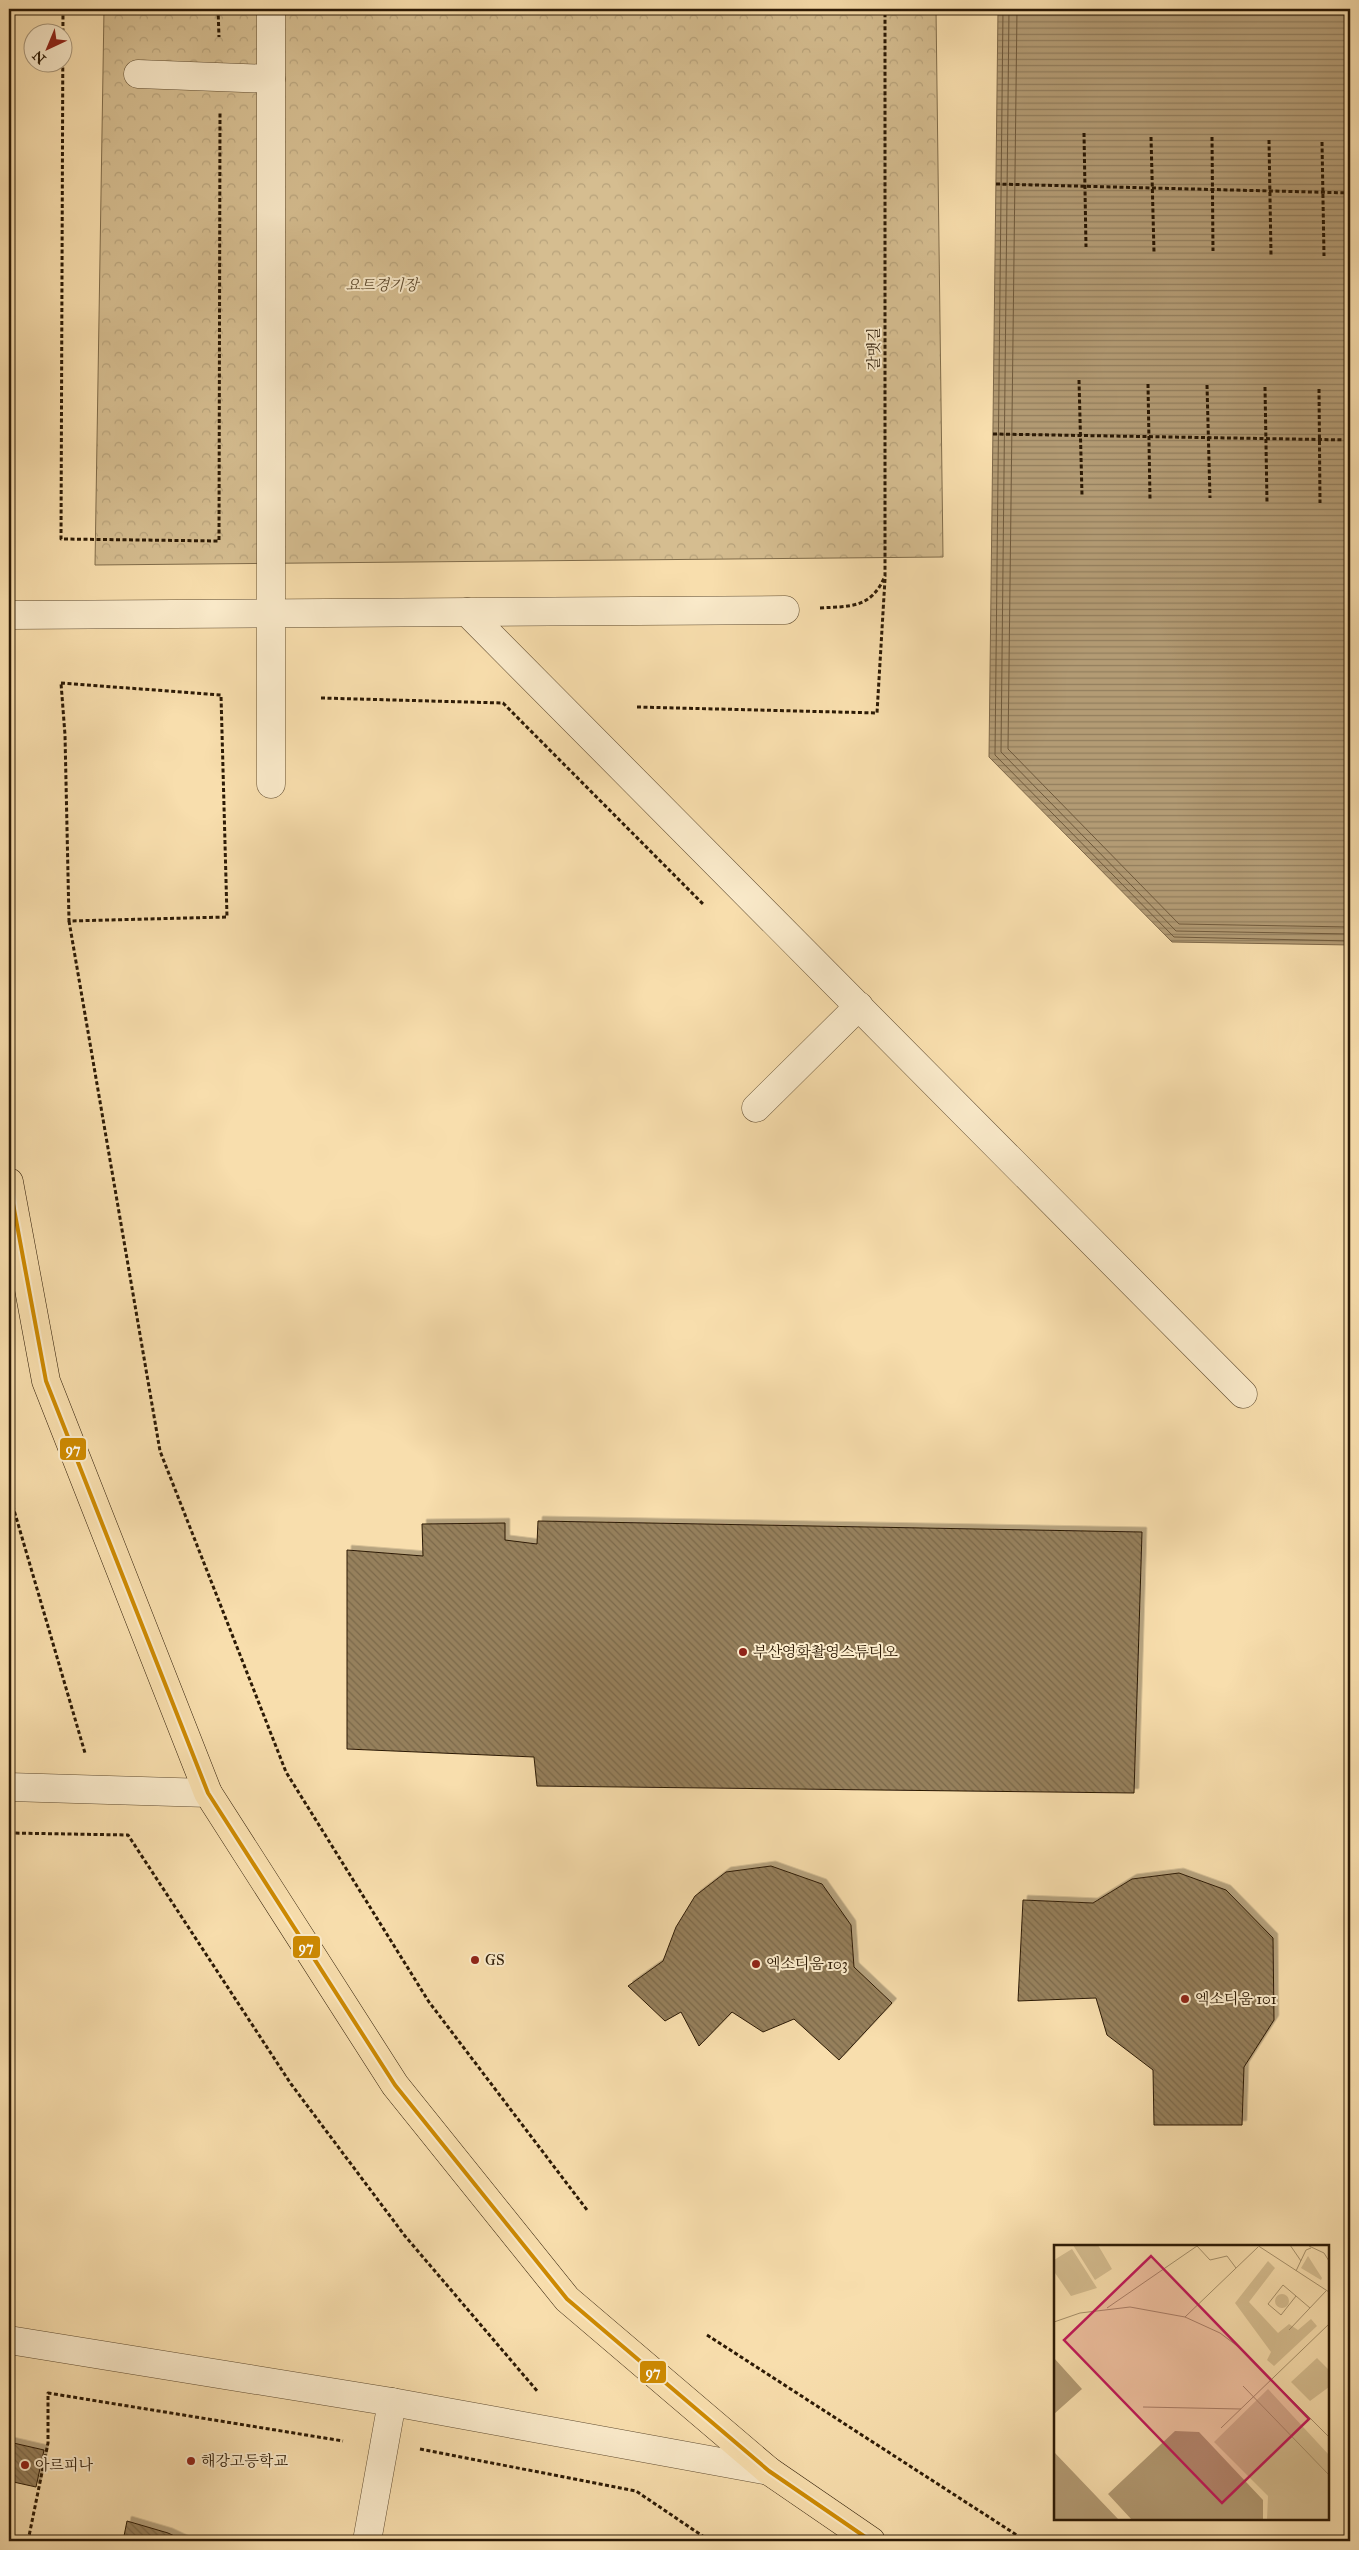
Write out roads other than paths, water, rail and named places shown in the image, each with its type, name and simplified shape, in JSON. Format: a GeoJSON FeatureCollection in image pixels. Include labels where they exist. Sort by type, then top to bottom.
{"type":"FeatureCollection","features":[{"type":"Feature","properties":{"kind":"main road"},"geometry":{"type":"LineString","coordinates":[[9,1182],[46,1380],[208,1792],[395,2085],[567,2298],[769,2471],[871,2541]]}},
{"type":"Feature","properties":{"kind":"street"},"geometry":{"type":"LineString","coordinates":[[270,784],[271,9]]}},
{"type":"Feature","properties":{"kind":"street"},"geometry":{"type":"LineString","coordinates":[[138,74],[271,79]]}},
{"type":"Feature","properties":{"kind":"street"},"geometry":{"type":"LineString","coordinates":[[9,615],[785,610]]}},
{"type":"Feature","properties":{"kind":"street"},"geometry":{"type":"LineString","coordinates":[[467,612],[1243,1394]]}},
{"type":"Feature","properties":{"kind":"street"},"geometry":{"type":"LineString","coordinates":[[756,1108],[859,1006]]}},
{"type":"Feature","properties":{"kind":"street"},"geometry":{"type":"LineString","coordinates":[[9,1787],[208,1792]]}},
{"type":"Feature","properties":{"kind":"street"},"geometry":{"type":"LineString","coordinates":[[9,2340],[392,2402],[769,2471]]}},
{"type":"Feature","properties":{"kind":"street"},"geometry":{"type":"LineString","coordinates":[[367,2541],[392,2402]]}},
{"type":"Feature","properties":{"kind":"water"},"geometry":{"type":"Polygon","coordinates":[[[998,9],[1350,9],[1350,945],[1172,942],[989,757],[998,9]]]}},
{"type":"Feature","properties":{"kind":"place","name":"부산영화촬영스튜디오"},"geometry":{"type":"Point","coordinates":[743,1652]}},
{"type":"Feature","properties":{"kind":"place","name":"GS"},"geometry":{"type":"Point","coordinates":[475,1960]}},
{"type":"Feature","properties":{"kind":"place","name":"엑소디움 103"},"geometry":{"type":"Point","coordinates":[756,1964]}},
{"type":"Feature","properties":{"kind":"place","name":"엑소디움 101"},"geometry":{"type":"Point","coordinates":[1185,1999]}},
{"type":"Feature","properties":{"kind":"place","name":"해강고등학교"},"geometry":{"type":"Point","coordinates":[191,2461]}},
{"type":"Feature","properties":{"kind":"place","name":"아르피나"},"geometry":{"type":"Point","coordinates":[25,2465]}},
{"type":"Feature","properties":{"kind":"park label","name":"요트경기장"},"geometry":{"type":"Point","coordinates":[382,285]}}]}
